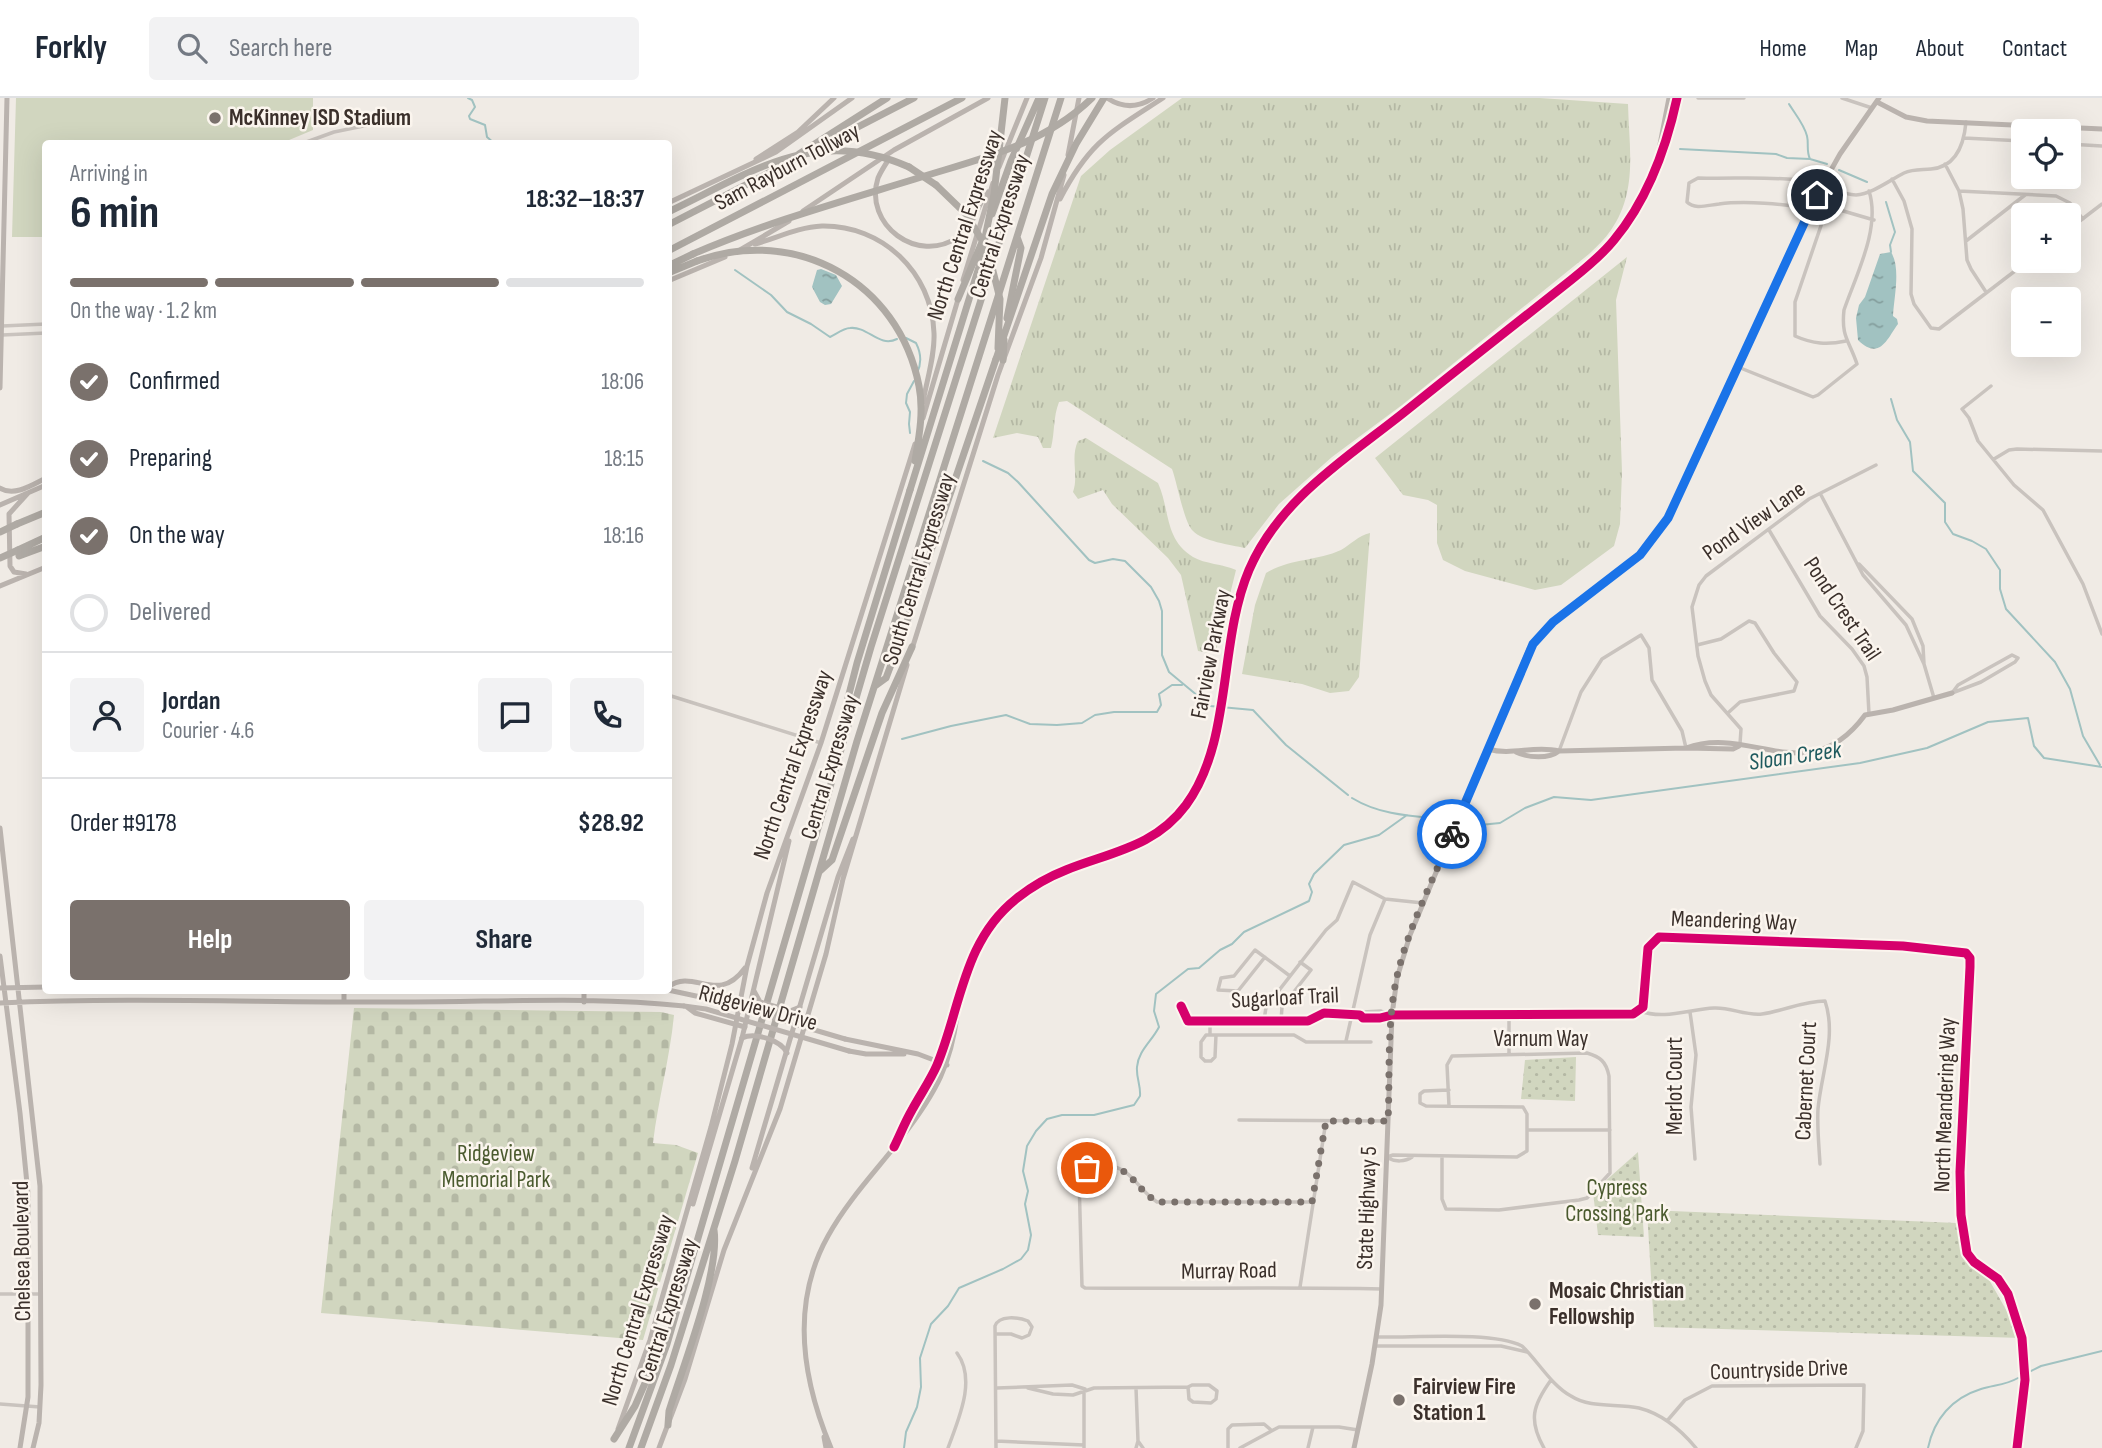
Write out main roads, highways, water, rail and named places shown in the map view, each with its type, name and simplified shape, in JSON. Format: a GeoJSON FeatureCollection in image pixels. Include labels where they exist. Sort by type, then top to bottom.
{"type":"FeatureCollection","features":[{"type":"Feature","properties":{"kind":"highway"},"geometry":{"type":"LineString","coordinates":[[769,173],[887,98]]}},
{"type":"Feature","properties":{"kind":"highway","name":"Sam Rayburn Tollway"},"geometry":{"type":"LineString","coordinates":[[672,223],[914,98]]}},
{"type":"Feature","properties":{"kind":"highway","name":"Sam Rayburn Tollway"},"geometry":{"type":"LineString","coordinates":[[672,249],[962,98]]}},
{"type":"Feature","properties":{"kind":"highway"},"geometry":{"type":"LineString","coordinates":[[807,862],[857,663],[979,267],[994,194],[1005,98]]}},
{"type":"Feature","properties":{"kind":"highway"},"geometry":{"type":"LineString","coordinates":[[958,299],[1038,98]]}},
{"type":"Feature","properties":{"kind":"highway","name":"Central Expressway"},"geometry":{"type":"LineString","coordinates":[[629,1448],[672,1328],[875,634],[1045,98]]}},
{"type":"Feature","properties":{"kind":"highway","name":"Central Expressway"},"geometry":{"type":"LineString","coordinates":[[641,1448],[671,1365],[714,1228],[874,686],[1061,98]]}},
{"type":"Feature","properties":{"kind":"highway"},"geometry":{"type":"LineString","coordinates":[[672,271],[787,217],[1018,147],[1061,124],[1092,98]]}},
{"type":"Feature","properties":{"kind":"highway"},"geometry":{"type":"LineString","coordinates":[[874,686],[886,678],[1000,359],[1052,194],[1076,144],[1106,98]]}},
{"type":"Feature","properties":{"kind":"highway"},"geometry":{"type":"LineString","coordinates":[[672,210],[772,162],[793,155],[813,151],[848,150],[866,152],[895,161],[923,176],[946,193],[966,214],[983,243],[1000,299],[1000,359]]}},
{"type":"Feature","properties":{"kind":"highway"},"geometry":{"type":"LineString","coordinates":[[1000,359],[1021,248],[1017,237]]}},
{"type":"Feature","properties":{"kind":"highway"},"geometry":{"type":"LineString","coordinates":[[672,265],[695,258],[747,250],[793,254],[825,264],[840,272],[878,303],[904,341],[919,386],[920,423],[910,490]]}},
{"type":"Feature","properties":{"kind":"highway"},"geometry":{"type":"LineString","coordinates":[[0,533],[42,513]]}},
{"type":"Feature","properties":{"kind":"highway"},"geometry":{"type":"LineString","coordinates":[[18,553],[42,539]]}},
{"type":"Feature","properties":{"kind":"highway"},"geometry":{"type":"LineString","coordinates":[[0,559],[42,547]]}},
{"type":"Feature","properties":{"kind":"highway"},"geometry":{"type":"LineString","coordinates":[[819,873],[832,860],[882,713],[912,647]]}},
{"type":"Feature","properties":{"kind":"highway"},"geometry":{"type":"LineString","coordinates":[[668,1426],[669,1410],[705,1293],[716,1244],[714,1228]]}},
{"type":"Feature","properties":{"kind":"highway"},"geometry":{"type":"LineString","coordinates":[[614,1439],[635,1406],[657,1353],[672,1328]]}},
{"type":"Feature","properties":{"kind":"main road"},"geometry":{"type":"LineString","coordinates":[[0,388],[7,98]]}},
{"type":"Feature","properties":{"kind":"main road"},"geometry":{"type":"LineString","coordinates":[[723,178],[798,132],[834,98]]}},
{"type":"Feature","properties":{"kind":"main road"},"geometry":{"type":"LineString","coordinates":[[672,201],[776,152],[852,98]]}},
{"type":"Feature","properties":{"kind":"main road"},"geometry":{"type":"LineString","coordinates":[[745,247],[894,150],[988,98]]}},
{"type":"Feature","properties":{"kind":"main road","name":"North Central Expressway"},"geometry":{"type":"LineString","coordinates":[[610,1448],[650,1340],[684,1222],[720,1094],[747,966],[767,893],[821,743],[915,443],[991,187],[1027,98]]}},
{"type":"Feature","properties":{"kind":"main road","name":"South Central Expressway"},"geometry":{"type":"LineString","coordinates":[[659,1448],[745,1191],[780,1109],[826,954],[858,828],[1000,359],[1041,258],[1056,208],[1079,98]]}},
{"type":"Feature","properties":{"kind":"main road"},"geometry":{"type":"LineString","coordinates":[[1106,98],[1132,106],[1153,98]]}},
{"type":"Feature","properties":{"kind":"main road"},"geometry":{"type":"LineString","coordinates":[[1056,208],[1074,172],[1094,147],[1125,121],[1163,98]]}},
{"type":"Feature","properties":{"kind":"main road","name":"Fairview Parkway"},"geometry":{"type":"LineString","coordinates":[[1655,170],[1669,98]]}},
{"type":"Feature","properties":{"kind":"main road","name":"Fairview Parkway"},"geometry":{"type":"LineString","coordinates":[[894,1147],[939,1062],[970,963],[982,938],[1002,912],[1043,880],[1064,870],[1129,849],[1159,831],[1175,818],[1200,784],[1214,739],[1243,585],[1257,554],[1277,522],[1318,479],[1593,261],[1615,239],[1633,214],[1655,170],[1669,136],[1677,98]]}},
{"type":"Feature","properties":{"kind":"main road"},"geometry":{"type":"LineString","coordinates":[[1878,100],[1906,117],[2102,129]]}},
{"type":"Feature","properties":{"kind":"main road","name":"State Highway 5"},"geometry":{"type":"LineString","coordinates":[[1354,1448],[1375,1346],[1382,1289],[1395,987],[1400,965],[1423,903],[1525,659],[1537,638],[1553,622],[1634,560],[1664,525],[1809,209],[1840,153],[1878,100]]}},
{"type":"Feature","properties":{"kind":"main road"},"geometry":{"type":"LineString","coordinates":[[894,150],[879,176],[877,206],[886,225],[913,244],[935,246],[957,237],[974,219],[991,187]]}},
{"type":"Feature","properties":{"kind":"main road"},"geometry":{"type":"LineString","coordinates":[[672,279],[745,247],[808,228],[852,229],[880,240],[906,262],[927,296],[934,333],[915,443]]}},
{"type":"Feature","properties":{"kind":"main road"},"geometry":{"type":"LineString","coordinates":[[0,488],[13,492],[42,480]]}},
{"type":"Feature","properties":{"kind":"main road"},"geometry":{"type":"LineString","coordinates":[[0,505],[42,487]]}},
{"type":"Feature","properties":{"kind":"main road"},"geometry":{"type":"LineString","coordinates":[[26,574],[14,572],[10,566],[9,519],[12,509],[28,493]]}},
{"type":"Feature","properties":{"kind":"main road"},"geometry":{"type":"LineString","coordinates":[[0,586],[42,568]]}},
{"type":"Feature","properties":{"kind":"main road"},"geometry":{"type":"LineString","coordinates":[[1488,748],[1501,752],[1516,752],[1521,749],[1559,751],[1686,748],[1699,743],[1732,743],[1773,752],[1802,753],[1827,748],[1843,739],[1865,715],[1893,710],[1952,692]]}},
{"type":"Feature","properties":{"kind":"main road"},"geometry":{"type":"LineString","coordinates":[[684,1222],[693,1204],[726,1097],[794,821]]}},
{"type":"Feature","properties":{"kind":"main road","name":"Chelsea Boulevard"},"geometry":{"type":"LineString","coordinates":[[0,828],[40,1186],[41,1385],[33,1448]]}},
{"type":"Feature","properties":{"kind":"main road"},"geometry":{"type":"LineString","coordinates":[[745,1191],[846,852],[858,828]]}},
{"type":"Feature","properties":{"kind":"main road","name":"Meandering Way"},"geometry":{"type":"LineString","coordinates":[[1392,1015],[1633,1014],[1640,1011],[1643,1004],[1646,954],[1651,943],[1659,937],[1903,946],[1968,954]]}},
{"type":"Feature","properties":{"kind":"main road","name":"North Meandering Way"},"geometry":{"type":"LineString","coordinates":[[1968,954],[1970,967],[1960,1172],[1961,1215],[1967,1252],[1974,1262],[1998,1279],[2008,1294],[2022,1338],[2025,1380],[2017,1448]]}},
{"type":"Feature","properties":{"kind":"main road","name":"Chelsea Boulevard"},"geometry":{"type":"LineString","coordinates":[[0,957],[3,1003],[26,1173],[28,1406],[20,1448]]}},
{"type":"Feature","properties":{"kind":"main road"},"geometry":{"type":"LineString","coordinates":[[672,986],[678,981],[720,986],[734,981],[747,966]]}},
{"type":"Feature","properties":{"kind":"main road"},"geometry":{"type":"LineString","coordinates":[[2,988],[42,987]]}},
{"type":"Feature","properties":{"kind":"main road","name":"Fairview Parkway"},"geometry":{"type":"LineString","coordinates":[[828,1448],[810,1388],[804,1353],[808,1288],[831,1231],[929,1101],[947,1065],[962,988]]}},
{"type":"Feature","properties":{"kind":"main road","name":"Ridgeview Drive"},"geometry":{"type":"LineString","coordinates":[[672,990],[863,1044],[918,1054],[947,1065]]}},
{"type":"Feature","properties":{"kind":"main road"},"geometry":{"type":"LineString","coordinates":[[754,991],[760,1002],[790,1011],[800,1007]]}},
{"type":"Feature","properties":{"kind":"main road"},"geometry":{"type":"LineString","coordinates":[[344,994],[344,1002]]}},
{"type":"Feature","properties":{"kind":"main road"},"geometry":{"type":"LineString","coordinates":[[584,994],[584,1002]]}},
{"type":"Feature","properties":{"kind":"main road","name":"Ridgeview Drive"},"geometry":{"type":"LineString","coordinates":[[3,1003],[114,999],[584,1002],[684,1006],[706,1009],[746,1024],[849,1051],[866,1054],[918,1054]]}},
{"type":"Feature","properties":{"kind":"main road"},"geometry":{"type":"LineString","coordinates":[[742,1038],[750,1035],[779,1043],[787,1053]]}},
{"type":"Feature","properties":{"kind":"water"},"geometry":{"type":"Polygon","coordinates":[[[1891,252],[1896,266],[1893,316],[1898,324],[1887,341],[1872,349],[1858,340],[1856,318],[1880,254],[1891,252]]]}},
{"type":"Feature","properties":{"kind":"water"},"geometry":{"type":"Polygon","coordinates":[[[817,270],[836,275],[842,286],[831,304],[820,302],[812,287],[817,270]]]}},
{"type":"Feature","properties":{"kind":"waterway","name":"Sloan Creek"},"geometry":{"type":"LineString","coordinates":[[468,98],[475,107],[470,119],[485,125],[487,137],[490,140]]}},
{"type":"Feature","properties":{"kind":"waterway"},"geometry":{"type":"LineString","coordinates":[[1789,104],[1806,132],[1810,159],[1827,164]]}},
{"type":"Feature","properties":{"kind":"waterway"},"geometry":{"type":"LineString","coordinates":[[1680,149],[1776,154],[1787,158],[1810,159]]}},
{"type":"Feature","properties":{"kind":"waterway"},"geometry":{"type":"LineString","coordinates":[[1839,170],[1867,182]]}},
{"type":"Feature","properties":{"kind":"waterway"},"geometry":{"type":"LineString","coordinates":[[1886,202],[1895,232],[1890,245],[1891,252]]}},
{"type":"Feature","properties":{"kind":"waterway","name":"Sloan Creek"},"geometry":{"type":"LineString","coordinates":[[735,270],[771,295],[787,312],[830,337],[843,330],[856,328],[885,341],[897,339]]}},
{"type":"Feature","properties":{"kind":"waterway","name":"Sloan Creek"},"geometry":{"type":"LineString","coordinates":[[906,338],[916,343],[919,350],[917,373]]}},
{"type":"Feature","properties":{"kind":"waterway","name":"Sloan Creek"},"geometry":{"type":"LineString","coordinates":[[910,433],[910,412],[906,403],[907,394],[914,381]]}},
{"type":"Feature","properties":{"kind":"waterway"},"geometry":{"type":"LineString","coordinates":[[1891,399],[1897,420],[1910,442],[1913,471],[1945,503],[1945,522],[1953,534],[1986,549],[2000,570],[2000,589],[2006,609],[2055,662],[2070,689],[2083,736],[2100,765]]}},
{"type":"Feature","properties":{"kind":"waterway","name":"Sloan Creek"},"geometry":{"type":"LineString","coordinates":[[983,461],[1008,473],[1018,482],[1089,560],[1095,563],[1113,559],[1125,561],[1151,587],[1162,611],[1162,655],[1169,672],[1210,706],[1253,710],[1286,745],[1348,795]]}},
{"type":"Feature","properties":{"kind":"waterway"},"geometry":{"type":"LineString","coordinates":[[902,739],[1006,715],[1030,724],[1057,725],[1082,723],[1095,715],[1114,712],[1157,712],[1161,705],[1159,694],[1172,685],[1182,685]]}},
{"type":"Feature","properties":{"kind":"waterway","name":"Sloan Creek"},"geometry":{"type":"LineString","coordinates":[[1463,822],[1480,825],[1500,823],[1525,808],[1554,797],[1591,800],[1860,763],[1927,748],[1988,722],[2028,718],[2034,746],[2044,758],[2102,767]]}},
{"type":"Feature","properties":{"kind":"waterway","name":"Sloan Creek"},"geometry":{"type":"LineString","coordinates":[[1352,798],[1388,812],[1453,820]]}},
{"type":"Feature","properties":{"kind":"waterway"},"geometry":{"type":"LineString","coordinates":[[904,1448],[906,1432],[917,1407],[921,1387],[920,1358],[931,1324],[948,1306],[959,1288],[1003,1269],[1021,1259],[1028,1250],[1031,1235],[1025,1204],[1028,1191],[1023,1171],[1027,1146],[1036,1131],[1047,1119],[1062,1115],[1094,1115],[1134,1105],[1140,1096],[1138,1061],[1159,1027],[1154,1011],[1156,994],[1188,969],[1199,968],[1244,932],[1309,901],[1312,892],[1309,884],[1314,874],[1344,845],[1379,835],[1407,815]]}},
{"type":"Feature","properties":{"kind":"waterway"},"geometry":{"type":"LineString","coordinates":[[2029,1372],[2041,1366],[2102,1351]]}},
{"type":"Feature","properties":{"kind":"waterway"},"geometry":{"type":"LineString","coordinates":[[1928,1448],[1940,1419],[1953,1404],[1971,1393],[2018,1378]]}},
{"type":"Feature","properties":{"kind":"place","name":"McKinney ISD Stadium"},"geometry":{"type":"Point","coordinates":[215,118]}},
{"type":"Feature","properties":{"kind":"place","name":"Mosaic Christian Fellowship"},"geometry":{"type":"Point","coordinates":[1535,1304]}},
{"type":"Feature","properties":{"kind":"place","name":"Fairview Fire Station 1"},"geometry":{"type":"Point","coordinates":[1399,1400]}},
{"type":"Feature","properties":{"kind":"park label","name":"Ridgeview Memorial Park"},"geometry":{"type":"Point","coordinates":[496,1167]}},
{"type":"Feature","properties":{"kind":"park label","name":"Cypress Crossing Park"},"geometry":{"type":"Point","coordinates":[1617,1201]}}]}
